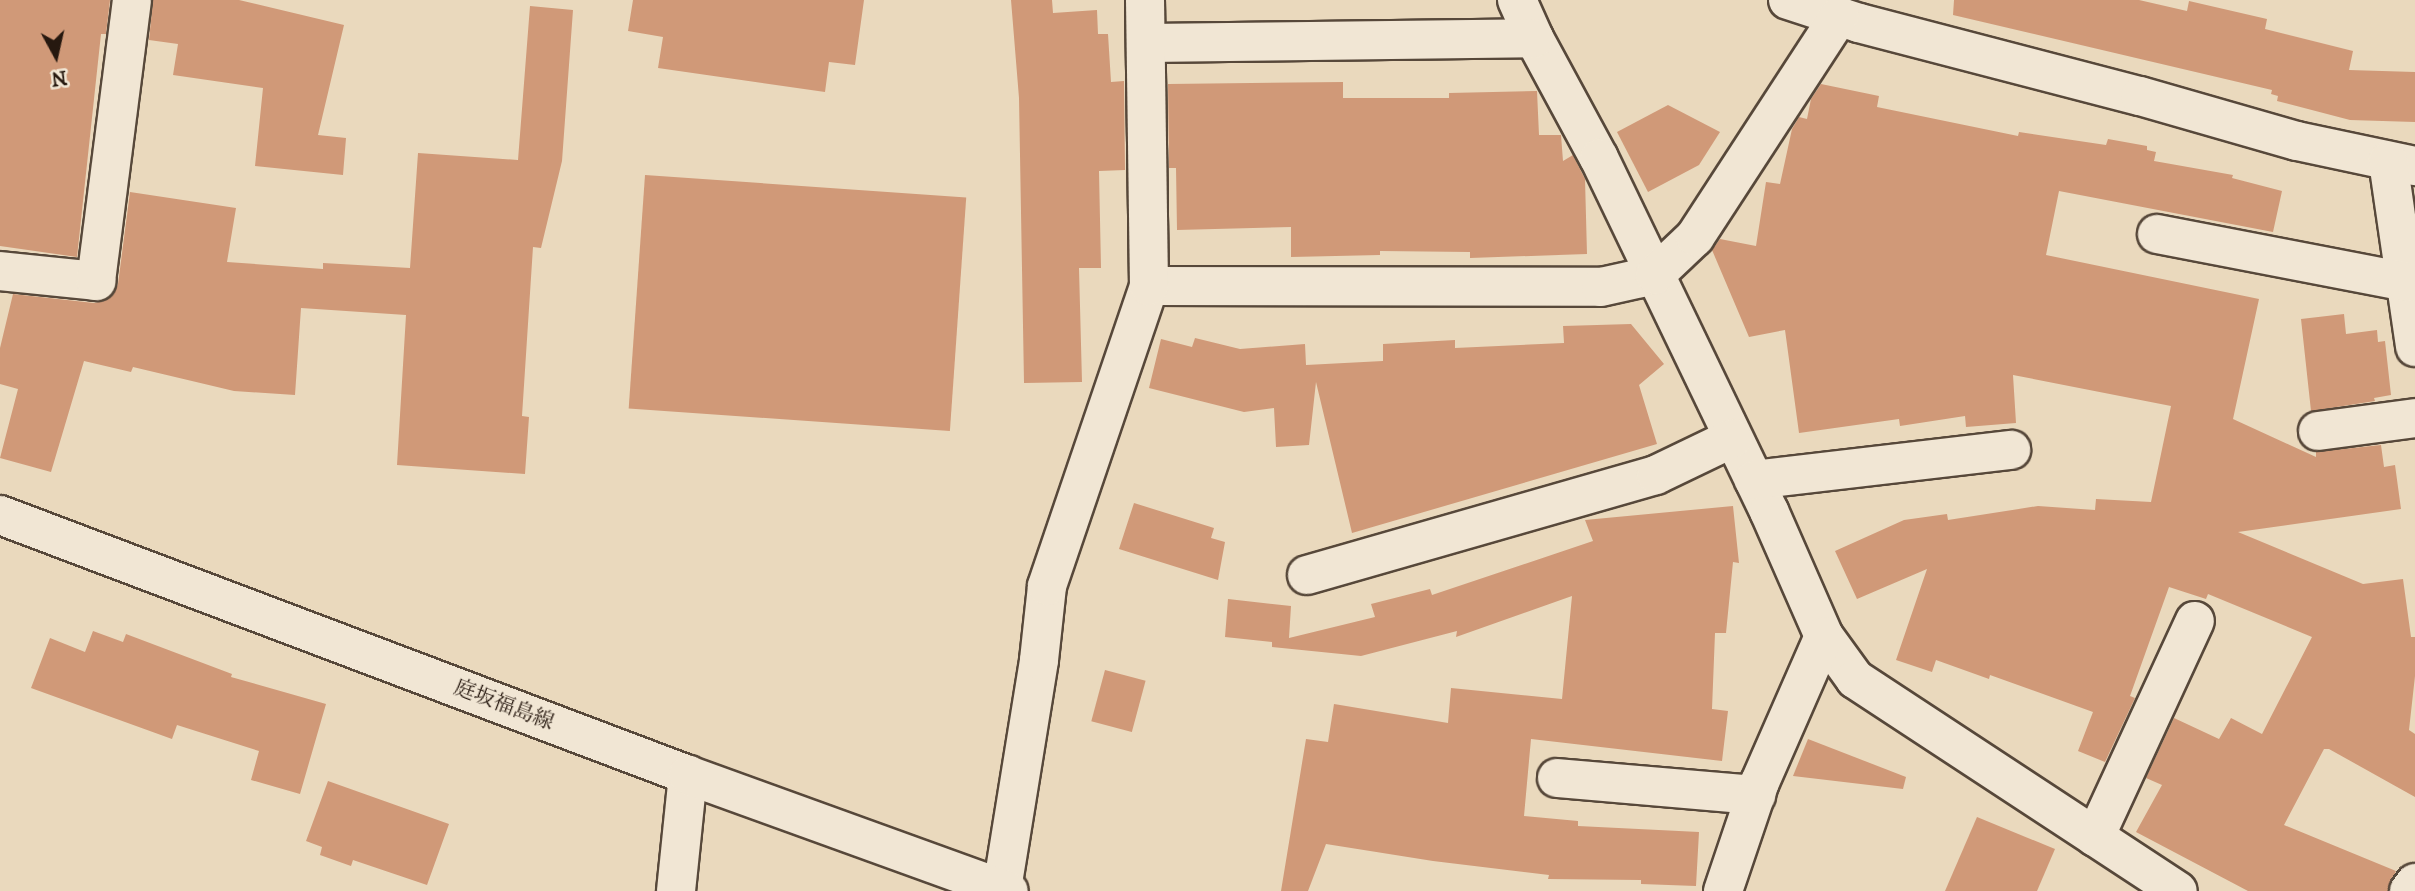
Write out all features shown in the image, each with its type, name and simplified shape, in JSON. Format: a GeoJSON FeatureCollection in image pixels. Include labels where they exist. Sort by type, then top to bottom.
{"type":"FeatureCollection","features":[{"type":"Feature","properties":{"kind":"street"},"geometry":{"type":"LineString","coordinates":[[0,271],[96,281],[132,0]]}},
{"type":"Feature","properties":{"kind":"street"},"geometry":{"type":"LineString","coordinates":[[1006,890],[1047,586],[1149,286],[1145,0]]}},
{"type":"Feature","properties":{"kind":"street"},"geometry":{"type":"LineString","coordinates":[[1517,0],[1534,38],[1599,158],[1754,481],[1824,636],[1855,679],[2178,891]]}},
{"type":"Feature","properties":{"kind":"street"},"geometry":{"type":"LineString","coordinates":[[1788,0],[2297,141],[2402,163],[2406,282],[2415,347]]}},
{"type":"Feature","properties":{"kind":"street"},"geometry":{"type":"LineString","coordinates":[[1149,286],[1601,287],[1655,275],[1695,237],[1839,16]]}},
{"type":"Feature","properties":{"kind":"street"},"geometry":{"type":"LineString","coordinates":[[1147,43],[1534,38]]}},
{"type":"Feature","properties":{"kind":"street"},"geometry":{"type":"LineString","coordinates":[[2157,234],[2406,282]]}},
{"type":"Feature","properties":{"kind":"street"},"geometry":{"type":"LineString","coordinates":[[2318,431],[2415,418]]}},
{"type":"Feature","properties":{"kind":"street"},"geometry":{"type":"LineString","coordinates":[[1307,575],[1656,475],[1733,438]]}},
{"type":"Feature","properties":{"kind":"street"},"geometry":{"type":"LineString","coordinates":[[1754,481],[2011,450]]}},
{"type":"Feature","properties":{"kind":"street","name":"庭坂福島線"},"geometry":{"type":"LineString","coordinates":[[0,515],[688,775],[1006,890]]}},
{"type":"Feature","properties":{"kind":"street"},"geometry":{"type":"LineString","coordinates":[[2095,837],[2194,621]]}},
{"type":"Feature","properties":{"kind":"street"},"geometry":{"type":"LineString","coordinates":[[1723,891],[1756,795],[1824,636]]}},
{"type":"Feature","properties":{"kind":"street"},"geometry":{"type":"LineString","coordinates":[[676,891],[688,775]]}},
{"type":"Feature","properties":{"kind":"street"},"geometry":{"type":"LineString","coordinates":[[1558,778],[1756,795]]}},
{"type":"Feature","properties":{"kind":"street"},"geometry":{"type":"LineString","coordinates":[[2409,891],[2415,883]]}},
{"type":"Feature","properties":{"kind":"building"},"geometry":{"type":"Polygon","coordinates":[[[0,0],[110,0],[106,34],[101,34],[77,257],[0,246],[0,0]]]}},
{"type":"Feature","properties":{"kind":"building"},"geometry":{"type":"Polygon","coordinates":[[[153,0],[239,0],[344,25],[318,135],[346,138],[343,175],[255,166],[263,88],[173,75],[178,44],[149,40],[153,0]]]}},
{"type":"Feature","properties":{"kind":"building"},"geometry":{"type":"Polygon","coordinates":[[[633,0],[864,0],[855,65],[829,62],[825,92],[658,68],[663,37],[628,31],[633,0]]]}},
{"type":"Feature","properties":{"kind":"building"},"geometry":{"type":"Polygon","coordinates":[[[1011,0],[1052,0],[1053,13],[1097,10],[1098,34],[1108,34],[1111,82],[1124,81],[1125,170],[1099,171],[1101,268],[1079,268],[1082,382],[1024,383],[1019,98],[1011,0]]]}},
{"type":"Feature","properties":{"kind":"building"},"geometry":{"type":"Polygon","coordinates":[[[1954,0],[2139,0],[2187,11],[2189,1],[2267,19],[2265,29],[2353,51],[2349,70],[2415,72],[2415,122],[2350,120],[2277,101],[2278,96],[2271,94],[2272,90],[1953,15],[1954,0]]]}},
{"type":"Feature","properties":{"kind":"building"},"geometry":{"type":"Polygon","coordinates":[[[530,6],[573,10],[562,161],[541,248],[533,247],[522,416],[529,417],[525,474],[397,465],[406,315],[301,308],[295,395],[234,391],[133,367],[131,372],[84,361],[51,472],[0,458],[18,389],[0,384],[0,348],[13,294],[94,303],[113,295],[118,284],[130,192],[236,208],[227,262],[323,269],[323,263],[410,268],[418,153],[518,160],[530,6]]]}},
{"type":"Feature","properties":{"kind":"building"},"geometry":{"type":"Polygon","coordinates":[[[1343,82],[1343,98],[1449,98],[1449,93],[1537,91],[1539,135],[1561,135],[1563,161],[1573,155],[1585,179],[1587,254],[1470,258],[1470,252],[1380,251],[1380,255],[1291,257],[1291,227],[1177,230],[1176,168],[1169,168],[1168,84],[1343,82]]]}},
{"type":"Feature","properties":{"kind":"building"},"geometry":{"type":"Polygon","coordinates":[[[1821,84],[1879,96],[1877,107],[2018,136],[2019,132],[2106,145],[2108,139],[2147,146],[2147,150],[2156,152],[2154,161],[2233,175],[2232,178],[2282,191],[2273,232],[2059,191],[2046,255],[2259,299],[2233,419],[2316,457],[2316,452],[2381,445],[2384,467],[2395,465],[2401,509],[2238,532],[2363,584],[2403,579],[2411,637],[2415,637],[2415,676],[2409,730],[2415,734],[2415,797],[2329,749],[2324,749],[2284,825],[2396,871],[2388,891],[2248,891],[2136,832],[2162,785],[2146,778],[2174,718],[2219,739],[2231,718],[2262,734],[2312,637],[2208,594],[2206,599],[2169,587],[2130,696],[2135,698],[2105,762],[2078,751],[2093,712],[1990,675],[1989,679],[1936,660],[1932,672],[1896,660],[1927,569],[1857,599],[1835,551],[1904,520],[1947,514],[1948,520],[2038,506],[2095,510],[2096,499],[2151,502],[2171,406],[2013,375],[2016,423],[1966,427],[1965,416],[1900,426],[1899,419],[1799,433],[1785,330],[1749,337],[1712,250],[1720,239],[1756,246],[1766,182],[1780,184],[1792,129],[1799,117],[1807,119],[1811,99],[1821,84]]]}},
{"type":"Feature","properties":{"kind":"building"},"geometry":{"type":"Polygon","coordinates":[[[1668,105],[1720,132],[1699,165],[1648,192],[1617,132],[1668,105]]]}},
{"type":"Feature","properties":{"kind":"building"},"geometry":{"type":"Polygon","coordinates":[[[645,175],[966,197],[950,431],[629,408],[645,175]]]}},
{"type":"Feature","properties":{"kind":"building"},"geometry":{"type":"Polygon","coordinates":[[[2344,314],[2346,334],[2377,330],[2378,342],[2385,341],[2391,395],[2374,398],[2375,401],[2311,411],[2301,319],[2344,314]]]}},
{"type":"Feature","properties":{"kind":"building"},"geometry":{"type":"Polygon","coordinates":[[[1631,324],[1664,364],[1639,385],[1657,444],[1352,533],[1316,382],[1309,445],[1276,447],[1274,408],[1244,412],[1149,388],[1161,339],[1192,347],[1195,338],[1240,349],[1305,344],[1306,365],[1383,361],[1383,344],[1455,340],[1455,348],[1564,343],[1563,326],[1631,324]]]}},
{"type":"Feature","properties":{"kind":"building"},"geometry":{"type":"Polygon","coordinates":[[[1134,503],[1214,528],[1211,538],[1225,542],[1218,580],[1119,549],[1134,503]]]}},
{"type":"Feature","properties":{"kind":"building"},"geometry":{"type":"Polygon","coordinates":[[[1733,506],[1739,563],[1733,562],[1726,633],[1715,633],[1712,709],[1728,711],[1722,761],[1531,739],[1524,816],[1578,821],[1578,826],[1699,832],[1696,886],[1641,884],[1641,880],[1548,879],[1549,875],[1433,861],[1326,844],[1308,891],[1281,891],[1306,739],[1328,742],[1334,704],[1448,723],[1451,688],[1562,699],[1572,596],[1456,637],[1457,631],[1361,656],[1272,647],[1272,642],[1225,637],[1228,599],[1291,606],[1289,638],[1375,617],[1371,604],[1430,589],[1432,595],[1593,541],[1585,520],[1733,506]]]}},
{"type":"Feature","properties":{"kind":"building"},"geometry":{"type":"Polygon","coordinates":[[[93,631],[123,642],[126,634],[232,674],[231,677],[326,704],[300,794],[251,780],[259,751],[177,725],[172,739],[31,688],[50,638],[85,652],[93,631]]]}},
{"type":"Feature","properties":{"kind":"building"},"geometry":{"type":"Polygon","coordinates":[[[1105,670],[1146,681],[1132,732],[1091,721],[1105,670]]]}},
{"type":"Feature","properties":{"kind":"building"},"geometry":{"type":"Polygon","coordinates":[[[1808,739],[1906,777],[1903,789],[1793,776],[1808,739]]]}},
{"type":"Feature","properties":{"kind":"building"},"geometry":{"type":"Polygon","coordinates":[[[328,781],[449,824],[427,885],[353,860],[351,866],[320,855],[322,847],[306,841],[328,781]]]}},
{"type":"Feature","properties":{"kind":"building"},"geometry":{"type":"Polygon","coordinates":[[[1977,817],[2055,849],[2037,891],[1945,891],[1977,817]]]}}]}
